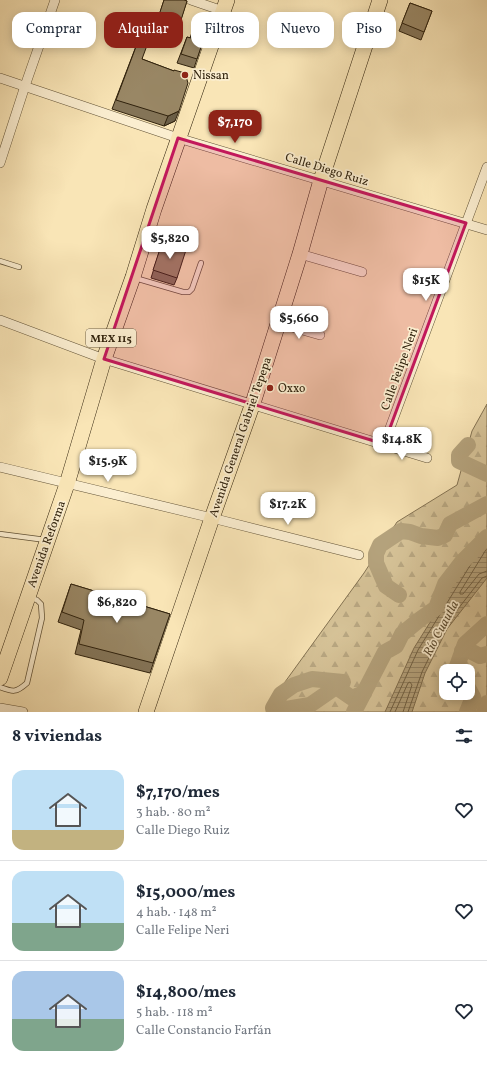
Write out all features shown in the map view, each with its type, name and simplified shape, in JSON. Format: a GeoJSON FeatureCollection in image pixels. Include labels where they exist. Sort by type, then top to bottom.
{"type":"FeatureCollection","features":[{"type":"Feature","properties":{"kind":"main road","name":"Avenida General Gabriel Tepepa"},"geometry":{"type":"LineString","coordinates":[[146,712],[252,403],[380,0]]}},
{"type":"Feature","properties":{"kind":"main road","name":"Avenida Reforma"},"geometry":{"type":"LineString","coordinates":[[0,678],[67,484],[104,359],[133,277],[154,209],[225,5]]}},
{"type":"Feature","properties":{"kind":"street"},"geometry":{"type":"LineString","coordinates":[[0,163],[55,0]]}},
{"type":"Feature","properties":{"kind":"street"},"geometry":{"type":"LineString","coordinates":[[191,0],[225,5]]}},
{"type":"Feature","properties":{"kind":"street","name":"Calle Diego Ruiz"},"geometry":{"type":"LineString","coordinates":[[0,78],[178,138],[487,230]]}},
{"type":"Feature","properties":{"kind":"street","name":"Calle Felipe Neri"},"geometry":{"type":"LineString","coordinates":[[384,444],[487,167]]}},
{"type":"Feature","properties":{"kind":"street"},"geometry":{"type":"LineString","coordinates":[[300,254],[362,272]]}},
{"type":"Feature","properties":{"kind":"street"},"geometry":{"type":"LineString","coordinates":[[0,320],[104,359],[252,403],[427,458]]}},
{"type":"Feature","properties":{"kind":"street"},"geometry":{"type":"LineString","coordinates":[[278,323],[320,335]]}},
{"type":"Feature","properties":{"kind":"street"},"geometry":{"type":"LineString","coordinates":[[0,468],[212,518],[359,555]]}},
{"type":"Feature","properties":{"kind":"street"},"geometry":{"type":"LineString","coordinates":[[0,708],[23,712]]}},
{"type":"Feature","properties":{"kind":"lane"},"geometry":{"type":"LineString","coordinates":[[0,261],[19,267]]}},
{"type":"Feature","properties":{"kind":"lane"},"geometry":{"type":"LineString","coordinates":[[133,277],[183,292],[188,292],[192,289],[201,263]]}},
{"type":"Feature","properties":{"kind":"lane"},"geometry":{"type":"LineString","coordinates":[[0,534],[48,540]]}},
{"type":"Feature","properties":{"kind":"lane"},"geometry":{"type":"LineString","coordinates":[[0,687],[11,691],[20,690],[27,683],[42,618],[42,610],[41,604],[37,600],[27,597]]}},
{"type":"Feature","properties":{"kind":"highlighted area"},"geometry":{"type":"Polygon","coordinates":[[[178,138],[466,223],[384,444],[104,359],[178,138]]]}},
{"type":"Feature","properties":{"kind":"green space"},"geometry":{"type":"Polygon","coordinates":[[[487,404],[487,712],[269,712],[269,704],[364,573],[397,522],[457,485],[472,431],[487,404]]]}},
{"type":"Feature","properties":{"kind":"water","name":"Río Cuautla"},"geometry":{"type":"Polygon","coordinates":[[[487,531],[487,578],[447,629],[425,673],[412,712],[385,712],[414,648],[487,531]]]}},
{"type":"Feature","properties":{"kind":"building"},"geometry":{"type":"Polygon","coordinates":[[[164,0],[187,1],[183,14],[183,12],[160,12],[164,0]]]}},
{"type":"Feature","properties":{"kind":"building"},"geometry":{"type":"Polygon","coordinates":[[[410,3],[432,11],[424,32],[402,23],[410,3]]]}},
{"type":"Feature","properties":{"kind":"building"},"geometry":{"type":"Polygon","coordinates":[[[187,37],[191,38],[191,48],[201,48],[197,59],[181,54],[187,37]]]}},
{"type":"Feature","properties":{"kind":"building"},"geometry":{"type":"Polygon","coordinates":[[[136,48],[146,48],[142,59],[174,71],[185,73],[188,83],[179,111],[168,116],[116,100],[136,48]]]}},
{"type":"Feature","properties":{"kind":"building"},"geometry":{"type":"Polygon","coordinates":[[[162,243],[186,250],[177,278],[153,270],[162,243]]]}},
{"type":"Feature","properties":{"kind":"building"},"geometry":{"type":"Polygon","coordinates":[[[71,584],[170,614],[153,663],[79,644],[84,620],[62,612],[71,584]]]}},
{"type":"Feature","properties":{"kind":"waterway"},"geometry":{"type":"LineString","coordinates":[[468,445],[459,455],[459,461],[487,474]]}},
{"type":"Feature","properties":{"kind":"waterway"},"geometry":{"type":"LineString","coordinates":[[399,595],[386,586],[376,563],[376,554],[380,545],[401,531],[438,538],[445,535],[450,524],[487,504]]}},
{"type":"Feature","properties":{"kind":"waterway","name":"Río Cuautla"},"geometry":{"type":"LineString","coordinates":[[354,712],[385,652],[396,646],[402,634],[436,608],[445,584],[462,562],[487,537]]}},
{"type":"Feature","properties":{"kind":"waterway"},"geometry":{"type":"LineString","coordinates":[[458,664],[465,644],[487,624]]}},
{"type":"Feature","properties":{"kind":"waterway"},"geometry":{"type":"LineString","coordinates":[[462,651],[470,651],[480,656],[487,654]]}},
{"type":"Feature","properties":{"kind":"waterway"},"geometry":{"type":"LineString","coordinates":[[274,712],[273,708],[281,694],[294,685],[312,679],[343,682]]}},
{"type":"Feature","properties":{"kind":"waterway"},"geometry":{"type":"LineString","coordinates":[[277,712],[310,705],[336,687],[352,698],[364,693]]}},
{"type":"Feature","properties":{"kind":"waterway"},"geometry":{"type":"LineString","coordinates":[[467,712],[472,700]]}},
{"type":"Feature","properties":{"kind":"waterway"},"geometry":{"type":"LineString","coordinates":[[484,712],[487,703]]}},
{"type":"Feature","properties":{"kind":"place","name":"Nissan"},"geometry":{"type":"Point","coordinates":[185,75]}},
{"type":"Feature","properties":{"kind":"place","name":"Oxxo"},"geometry":{"type":"Point","coordinates":[270,388]}}]}
